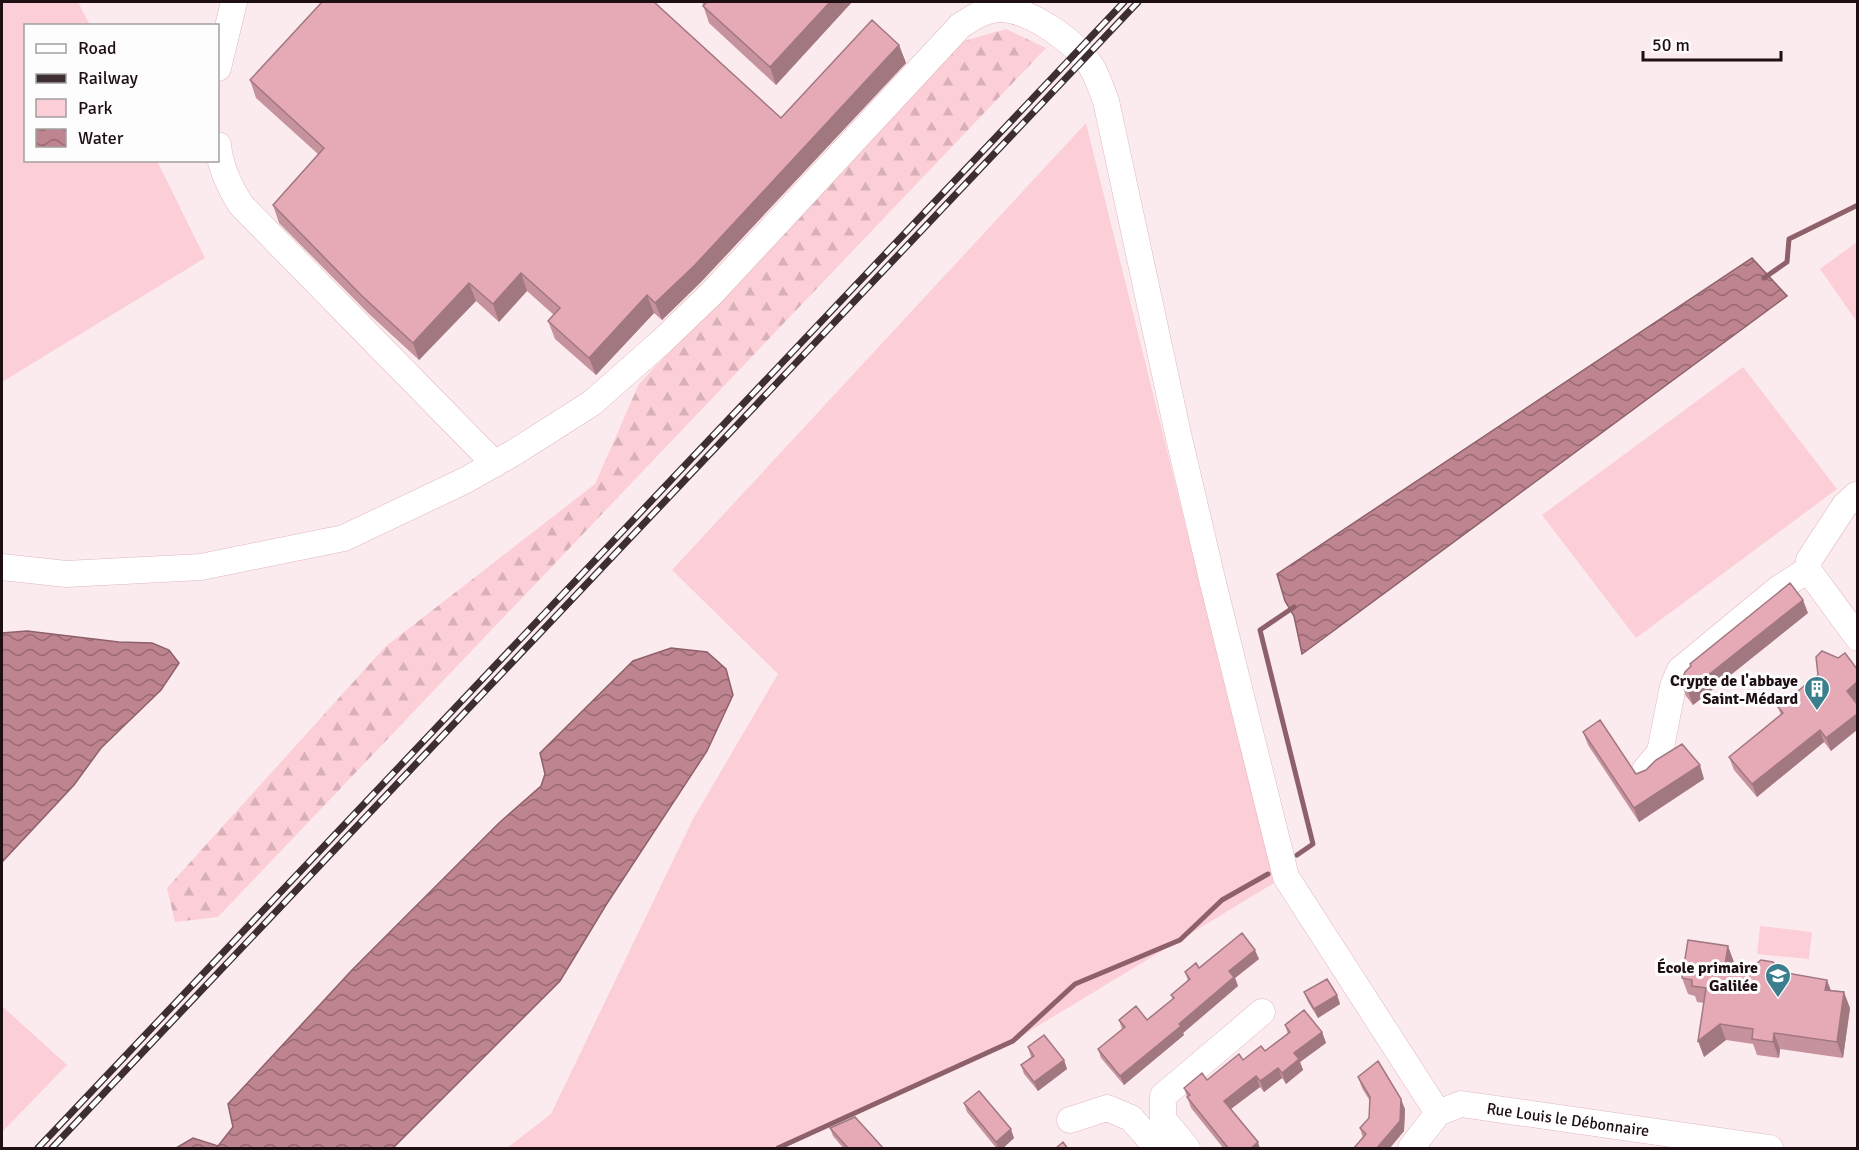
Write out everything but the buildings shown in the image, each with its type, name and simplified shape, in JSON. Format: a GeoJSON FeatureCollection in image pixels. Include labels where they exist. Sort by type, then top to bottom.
{"type":"FeatureCollection","features":[{"type":"Feature","properties":{"kind":"street"},"geometry":{"type":"LineString","coordinates":[[219,64],[234,2]]}},
{"type":"Feature","properties":{"kind":"street"},"geometry":{"type":"LineString","coordinates":[[2,567],[66,574],[201,567],[344,538],[466,480],[592,403],[712,293],[946,39],[982,7],[1013,11],[1050,28],[1068,41],[1081,54],[1097,78],[1106,100],[1178,434],[1286,877],[1438,1113],[1411,1149]]}},
{"type":"Feature","properties":{"kind":"street"},"geometry":{"type":"LineString","coordinates":[[219,149],[229,187],[241,205],[495,464]]}},
{"type":"Feature","properties":{"kind":"street"},"geometry":{"type":"LineString","coordinates":[[1856,632],[1808,570],[1809,560],[1845,505],[1857,495]]}},
{"type":"Feature","properties":{"kind":"street"},"geometry":{"type":"LineString","coordinates":[[1645,770],[1660,752],[1673,686],[1680,670],[1778,589],[1808,570]]}},
{"type":"Feature","properties":{"kind":"street"},"geometry":{"type":"LineString","coordinates":[[1187,1149],[1163,1119],[1163,1096],[1262,1011]]}},
{"type":"Feature","properties":{"kind":"street","name":"Rue Louis le Débonnaire"},"geometry":{"type":"LineString","coordinates":[[1438,1113],[1461,1104],[1770,1149]]}},
{"type":"Feature","properties":{"kind":"street"},"geometry":{"type":"LineString","coordinates":[[1070,1120],[1107,1108],[1131,1118],[1157,1149]]}},
{"type":"Feature","properties":{"kind":"green space"},"geometry":{"type":"Polygon","coordinates":[[[2,2],[78,2],[89,24],[24,24],[24,162],[157,162],[205,258],[2,382],[2,2]]]}},
{"type":"Feature","properties":{"kind":"green space"},"geometry":{"type":"Polygon","coordinates":[[[1006,29],[1046,48],[218,917],[175,922],[167,888],[385,647],[595,484],[639,384],[957,43],[1006,29]]]}},
{"type":"Feature","properties":{"kind":"green space"},"geometry":{"type":"Polygon","coordinates":[[[1086,123],[1274,883],[1013,1041],[778,1148],[507,1148],[551,1114],[693,819],[778,674],[672,570],[1086,123]]]}},
{"type":"Feature","properties":{"kind":"green space"},"geometry":{"type":"Polygon","coordinates":[[[1857,242],[1857,322],[1820,269],[1857,242]]]}},
{"type":"Feature","properties":{"kind":"green space"},"geometry":{"type":"Polygon","coordinates":[[[1743,367],[1837,489],[1636,638],[1542,515],[1743,367]]]}},
{"type":"Feature","properties":{"kind":"green space"},"geometry":{"type":"Polygon","coordinates":[[[1760,926],[1812,932],[1809,959],[1757,954],[1760,926]]]}},
{"type":"Feature","properties":{"kind":"green space"},"geometry":{"type":"Polygon","coordinates":[[[2,1006],[67,1065],[2,1132],[2,1006]]]}},
{"type":"Feature","properties":{"kind":"water"},"geometry":{"type":"Polygon","coordinates":[[[1752,258],[1787,296],[1302,654],[1294,616],[1285,601],[1277,574],[1752,258]]]}},
{"type":"Feature","properties":{"kind":"water"},"geometry":{"type":"Polygon","coordinates":[[[27,631],[119,642],[152,643],[169,650],[179,663],[161,690],[101,748],[74,785],[2,862],[2,633],[27,631]]]}},
{"type":"Feature","properties":{"kind":"water"},"geometry":{"type":"Polygon","coordinates":[[[671,648],[707,652],[726,669],[733,695],[707,751],[606,905],[560,981],[393,1148],[176,1148],[193,1138],[218,1146],[233,1127],[228,1104],[352,970],[499,823],[541,786],[545,774],[540,753],[633,661],[671,648]]]}},
{"type":"Feature","properties":{"kind":"waterway"},"geometry":{"type":"LineString","coordinates":[[1764,278],[1787,262],[1789,239],[1858,205]]}},
{"type":"Feature","properties":{"kind":"waterway"},"geometry":{"type":"LineString","coordinates":[[1294,607],[1260,630],[1313,844],[1297,855]]}},
{"type":"Feature","properties":{"kind":"waterway"},"geometry":{"type":"LineString","coordinates":[[778,1148],[1013,1041],[1075,984],[1180,940],[1222,900],[1268,874]]}},
{"type":"Feature","properties":{"kind":"railway"},"geometry":{"type":"LineString","coordinates":[[38,1148],[1124,2]]}},
{"type":"Feature","properties":{"kind":"railway"},"geometry":{"type":"LineString","coordinates":[[52,1148],[1138,2]]}},
{"type":"Feature","properties":{"kind":"place","name":"Crypte de l'abbaye Saint-Médard"},"geometry":{"type":"Point","coordinates":[1817,712]}},
{"type":"Feature","properties":{"kind":"place","name":"École primaire Galilée"},"geometry":{"type":"Point","coordinates":[1778,999]}}]}
